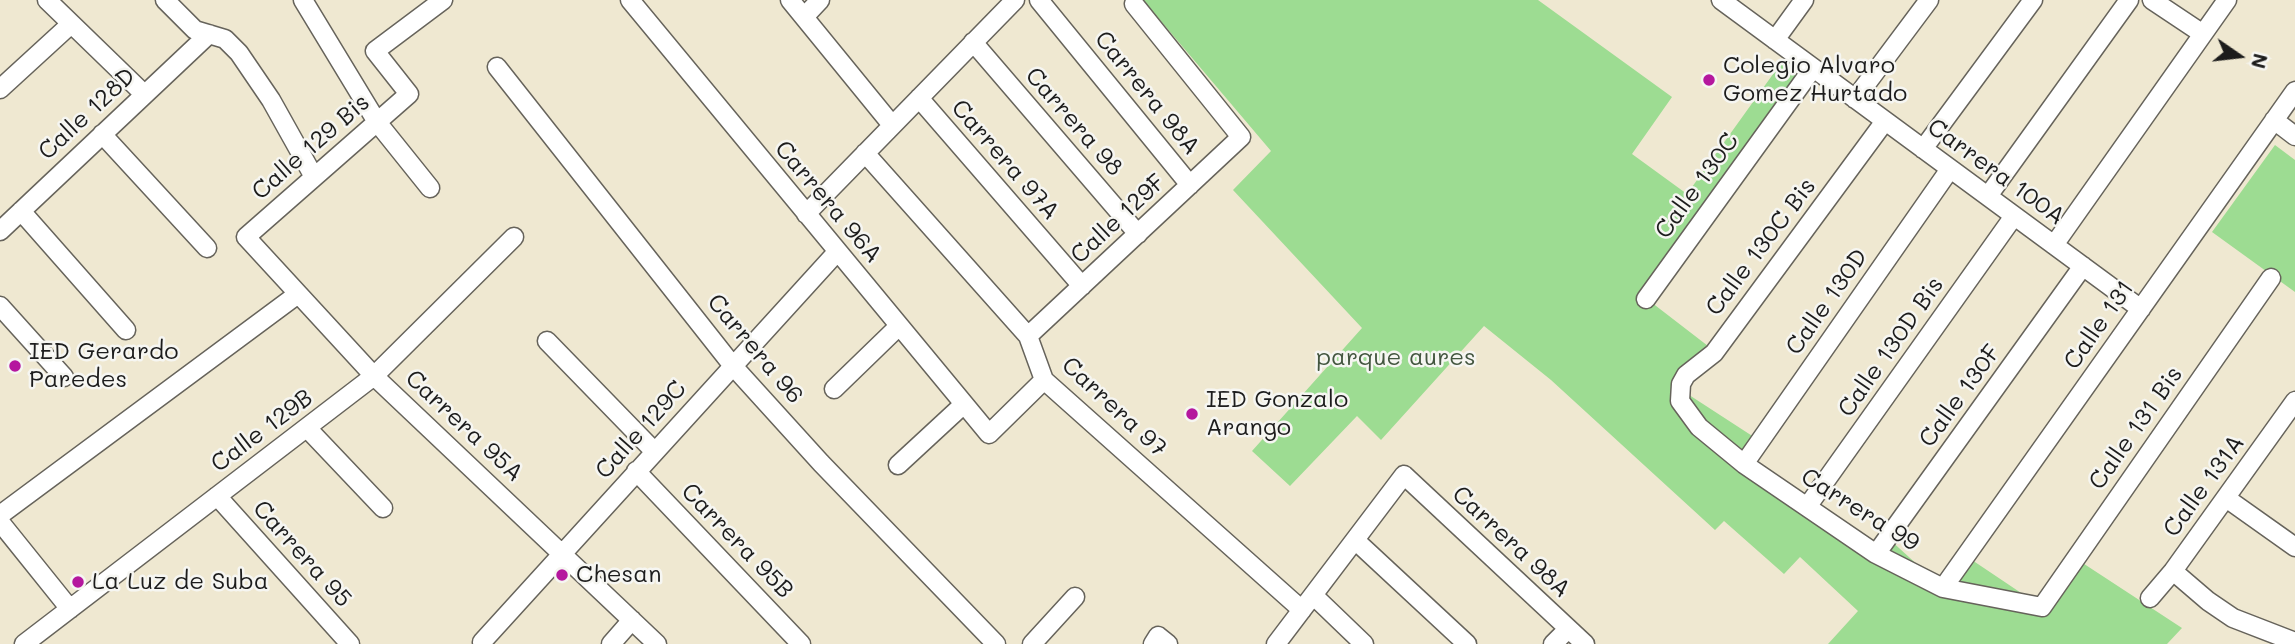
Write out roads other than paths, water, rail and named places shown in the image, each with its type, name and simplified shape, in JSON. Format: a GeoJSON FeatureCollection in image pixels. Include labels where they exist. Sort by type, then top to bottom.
{"type":"FeatureCollection","features":[{"type":"Feature","properties":{"kind":"street"},"geometry":{"type":"LineString","coordinates":[[47,0],[144,94]]}},
{"type":"Feature","properties":{"kind":"street"},"geometry":{"type":"LineString","coordinates":[[165,0],[195,30],[225,39],[239,53],[271,100],[314,177]]}},
{"type":"Feature","properties":{"kind":"street"},"geometry":{"type":"LineString","coordinates":[[303,0],[377,122],[430,188]]}},
{"type":"Feature","properties":{"kind":"street","name":"Calle 129 Bis"},"geometry":{"type":"LineString","coordinates":[[246,237],[409,94],[375,51],[443,0]]}},
{"type":"Feature","properties":{"kind":"street","name":"Carrera 96A"},"geometry":{"type":"LineString","coordinates":[[630,0],[989,434],[1044,380]]}},
{"type":"Feature","properties":{"kind":"street"},"geometry":{"type":"LineString","coordinates":[[790,0],[892,125]]}},
{"type":"Feature","properties":{"kind":"street"},"geometry":{"type":"LineString","coordinates":[[805,16],[820,0]]}},
{"type":"Feature","properties":{"kind":"street"},"geometry":{"type":"LineString","coordinates":[[806,214],[1015,0]]}},
{"type":"Feature","properties":{"kind":"street","name":"Carrera 98A"},"geometry":{"type":"LineString","coordinates":[[1039,0],[1190,185]]}},
{"type":"Feature","properties":{"kind":"street","name":"Carrera 100A"},"geometry":{"type":"LineString","coordinates":[[1721,0],[2141,309]]}},
{"type":"Feature","properties":{"kind":"street"},"geometry":{"type":"LineString","coordinates":[[1775,40],[1804,0]]}},
{"type":"Feature","properties":{"kind":"street"},"geometry":{"type":"LineString","coordinates":[[1855,99],[1929,0]]}},
{"type":"Feature","properties":{"kind":"street"},"geometry":{"type":"LineString","coordinates":[[1923,149],[2033,0]]}},
{"type":"Feature","properties":{"kind":"street"},"geometry":{"type":"LineString","coordinates":[[1988,197],[2129,0]]}},
{"type":"Feature","properties":{"kind":"street"},"geometry":{"type":"LineString","coordinates":[[2152,0],[2203,34]]}},
{"type":"Feature","properties":{"kind":"street"},"geometry":{"type":"LineString","coordinates":[[2054,245],[2227,0]]}},
{"type":"Feature","properties":{"kind":"street","name":"Calle 129F"},"geometry":{"type":"LineString","coordinates":[[1028,336],[1241,137],[1134,4]]}},
{"type":"Feature","properties":{"kind":"street"},"geometry":{"type":"LineString","coordinates":[[0,89],[71,24]]}},
{"type":"Feature","properties":{"kind":"street","name":"Calle 128D"},"geometry":{"type":"LineString","coordinates":[[0,230],[209,34]]}},
{"type":"Feature","properties":{"kind":"street","name":"Carrera 98"},"geometry":{"type":"LineString","coordinates":[[974,42],[1138,234]]}},
{"type":"Feature","properties":{"kind":"street","name":"Carrera 96"},"geometry":{"type":"LineString","coordinates":[[497,67],[733,366],[866,511],[996,644]]}},
{"type":"Feature","properties":{"kind":"street","name":"Calle 130C"},"geometry":{"type":"LineString","coordinates":[[1646,299],[1813,68]]}},
{"type":"Feature","properties":{"kind":"street","name":"Calle 131"},"geometry":{"type":"LineString","coordinates":[[1943,588],[2295,91]]}},
{"type":"Feature","properties":{"kind":"street","name":"Carrera 97A"},"geometry":{"type":"LineString","coordinates":[[919,98],[1082,286]]}},
{"type":"Feature","properties":{"kind":"street"},"geometry":{"type":"LineString","coordinates":[[2274,120],[2295,136]]}},
{"type":"Feature","properties":{"kind":"street","name":"Calle 130C Bis"},"geometry":{"type":"LineString","coordinates":[[1680,401],[1681,384],[1686,375],[1714,352],[1885,121]]}},
{"type":"Feature","properties":{"kind":"street"},"geometry":{"type":"LineString","coordinates":[[102,134],[207,248]]}},
{"type":"Feature","properties":{"kind":"street","name":"Carrera 97"},"geometry":{"type":"LineString","coordinates":[[865,153],[1028,336],[1044,380],[1302,610]]}},
{"type":"Feature","properties":{"kind":"street","name":"Calle 130D"},"geometry":{"type":"LineString","coordinates":[[1744,464],[1950,169]]}},
{"type":"Feature","properties":{"kind":"street"},"geometry":{"type":"LineString","coordinates":[[20,211],[126,330]]}},
{"type":"Feature","properties":{"kind":"street","name":"Calle 130D Bis"},"geometry":{"type":"LineString","coordinates":[[1807,507],[2014,216]]}},
{"type":"Feature","properties":{"kind":"street","name":"Carrera 95A"},"geometry":{"type":"LineString","coordinates":[[246,237],[374,376],[563,552],[657,644]]}},
{"type":"Feature","properties":{"kind":"street","name":"Calle 129B"},"geometry":{"type":"LineString","coordinates":[[24,644],[374,376],[514,237]]}},
{"type":"Feature","properties":{"kind":"street","name":"Calle 129C"},"geometry":{"type":"LineString","coordinates":[[482,642],[837,252]]}},
{"type":"Feature","properties":{"kind":"street","name":"Calle 130F"},"geometry":{"type":"LineString","coordinates":[[1876,554],[2082,266]]}},
{"type":"Feature","properties":{"kind":"street","name":"Calle 131 Bis"},"geometry":{"type":"LineString","coordinates":[[2042,607],[2271,278]]}},
{"type":"Feature","properties":{"kind":"street"},"geometry":{"type":"LineString","coordinates":[[0,515],[298,294]]}},
{"type":"Feature","properties":{"kind":"street"},"geometry":{"type":"LineString","coordinates":[[0,306],[64,377]]}},
{"type":"Feature","properties":{"kind":"street"},"geometry":{"type":"LineString","coordinates":[[834,389],[899,326]]}},
{"type":"Feature","properties":{"kind":"street"},"geometry":{"type":"LineString","coordinates":[[547,341],[654,451]]}},
{"type":"Feature","properties":{"kind":"street","name":"Carrera 99"},"geometry":{"type":"LineString","coordinates":[[1680,401],[1699,427],[1744,464],[1876,554],[1943,588],[2042,607]]}},
{"type":"Feature","properties":{"kind":"street","name":"Calle 131A"},"geometry":{"type":"LineString","coordinates":[[2150,597],[2173,571],[2295,401]]}},
{"type":"Feature","properties":{"kind":"street"},"geometry":{"type":"LineString","coordinates":[[898,465],[964,404]]}},
{"type":"Feature","properties":{"kind":"street"},"geometry":{"type":"LineString","coordinates":[[307,428],[383,508]]}},
{"type":"Feature","properties":{"kind":"street","name":"Carrera 95B"},"geometry":{"type":"LineString","coordinates":[[636,471],[801,644]]}},
{"type":"Feature","properties":{"kind":"street","name":"Carrera 98A"},"geometry":{"type":"LineString","coordinates":[[1355,540],[1404,475],[1585,644]]}},
{"type":"Feature","properties":{"kind":"street","name":"Carrera 95"},"geometry":{"type":"LineString","coordinates":[[218,496],[350,644]]}},
{"type":"Feature","properties":{"kind":"street"},"geometry":{"type":"LineString","coordinates":[[2226,498],[2295,547]]}},
{"type":"Feature","properties":{"kind":"street"},"geometry":{"type":"LineString","coordinates":[[0,522],[70,609]]}},
{"type":"Feature","properties":{"kind":"street"},"geometry":{"type":"LineString","coordinates":[[1276,644],[1355,540],[1467,644]]}},
{"type":"Feature","properties":{"kind":"street"},"geometry":{"type":"LineString","coordinates":[[2173,571],[2233,618],[2288,640]]}},
{"type":"Feature","properties":{"kind":"street"},"geometry":{"type":"LineString","coordinates":[[1313,595],[1364,644]]}},
{"type":"Feature","properties":{"kind":"street"},"geometry":{"type":"LineString","coordinates":[[1032,644],[1075,597]]}},
{"type":"Feature","properties":{"kind":"street"},"geometry":{"type":"LineString","coordinates":[[611,644],[632,620]]}},
{"type":"Feature","properties":{"kind":"street"},"geometry":{"type":"LineString","coordinates":[[1553,644],[1568,629]]}},
{"type":"Feature","properties":{"kind":"place","name":"Colegio Alvaro Gomez Hurtado"},"geometry":{"type":"Point","coordinates":[1709,80]}},
{"type":"Feature","properties":{"kind":"place","name":"IED Gerardo Paredes"},"geometry":{"type":"Point","coordinates":[15,366]}},
{"type":"Feature","properties":{"kind":"place","name":"IED Gonzalo Arango"},"geometry":{"type":"Point","coordinates":[1192,414]}},
{"type":"Feature","properties":{"kind":"place","name":"Chesan"},"geometry":{"type":"Point","coordinates":[562,575]}},
{"type":"Feature","properties":{"kind":"place","name":"La Luz de Suba"},"geometry":{"type":"Point","coordinates":[78,582]}},
{"type":"Feature","properties":{"kind":"park label","name":"parque aures"},"geometry":{"type":"Point","coordinates":[1396,358]}}]}
